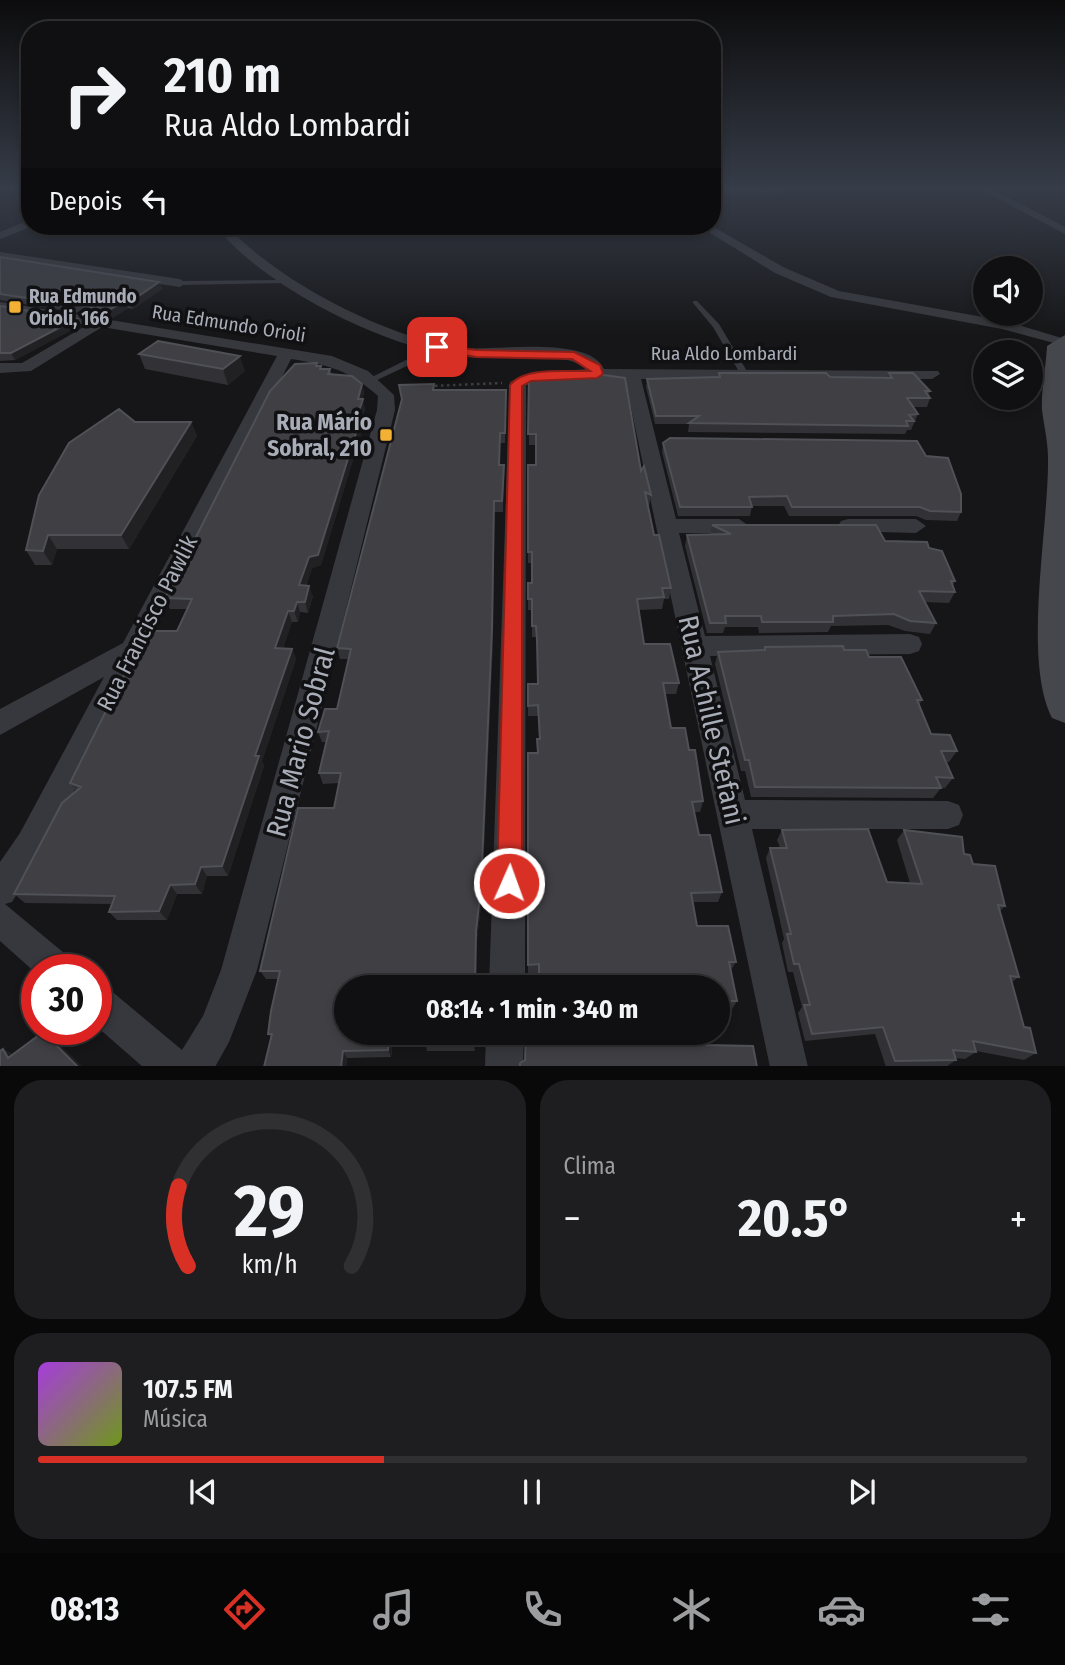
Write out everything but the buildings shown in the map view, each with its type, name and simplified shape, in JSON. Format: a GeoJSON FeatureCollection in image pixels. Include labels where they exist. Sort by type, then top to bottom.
{"type":"FeatureCollection","features":[{"type":"Feature","properties":{"kind":"street"},"geometry":{"type":"LineString","coordinates":[[230,237],[236,246],[284,282],[413,339],[476,354],[574,355],[596,367],[597,374]]}},
{"type":"Feature","properties":{"kind":"street"},"geometry":{"type":"LineString","coordinates":[[723,237],[779,270],[855,299],[1005,325],[1063,342],[1055,407],[1060,457],[1062,547],[1058,662],[1065,707]]}},
{"type":"Feature","properties":{"kind":"street"},"geometry":{"type":"LineString","coordinates":[[0,256],[180,283]]}},
{"type":"Feature","properties":{"kind":"street","name":"Rua Edmundo Orioli"},"geometry":{"type":"LineString","coordinates":[[0,306],[287,352],[332,361],[370,380]]}},
{"type":"Feature","properties":{"kind":"street"},"geometry":{"type":"LineString","coordinates":[[0,368],[25,368],[101,322]]}},
{"type":"Feature","properties":{"kind":"street","name":"Rua Francisco Pawlik"},"geometry":{"type":"LineString","coordinates":[[0,890],[31,844],[136,647],[287,352]]}},
{"type":"Feature","properties":{"kind":"street","name":"Rua Aldo Lombardi"},"geometry":{"type":"LineString","coordinates":[[518,382],[531,377],[597,374],[932,374]]}},
{"type":"Feature","properties":{"kind":"street","name":"Rua Achille Stefani"},"geometry":{"type":"LineString","coordinates":[[632,375],[654,439],[668,526],[789,1066]]}},
{"type":"Feature","properties":{"kind":"street","name":"Rua Mario Sobral"},"geometry":{"type":"LineString","coordinates":[[193,1066],[216,1030],[239,970],[386,410],[386,394],[370,380]]}},
{"type":"Feature","properties":{"kind":"street"},"geometry":{"type":"LineString","coordinates":[[507,975],[513,523],[518,382]]}},
{"type":"Feature","properties":{"kind":"street"},"geometry":{"type":"LineString","coordinates":[[668,526],[761,526]]}},
{"type":"Feature","properties":{"kind":"street"},"geometry":{"type":"LineString","coordinates":[[831,526],[916,526]]}},
{"type":"Feature","properties":{"kind":"street"},"geometry":{"type":"LineString","coordinates":[[694,646],[911,644]]}},
{"type":"Feature","properties":{"kind":"street"},"geometry":{"type":"LineString","coordinates":[[0,723],[136,647]]}},
{"type":"Feature","properties":{"kind":"street"},"geometry":{"type":"LineString","coordinates":[[734,814],[948,815]]}},
{"type":"Feature","properties":{"kind":"street"},"geometry":{"type":"LineString","coordinates":[[1,924],[38,954]]}},
{"type":"Feature","properties":{"kind":"street"},"geometry":{"type":"LineString","coordinates":[[112,1015],[173,1066]]}},
{"type":"Feature","properties":{"kind":"street"},"geometry":{"type":"LineString","coordinates":[[505,1045],[505,1066]]}},
{"type":"Feature","properties":{"kind":"lane"},"geometry":{"type":"LineString","coordinates":[[180,283],[284,282]]}},
{"type":"Feature","properties":{"kind":"lane"},"geometry":{"type":"LineString","coordinates":[[695,302],[716,326],[744,373]]}},
{"type":"Feature","properties":{"kind":"lane"},"geometry":{"type":"LineString","coordinates":[[370,380],[409,362],[476,354]]}},
{"type":"Feature","properties":{"kind":"path"},"geometry":{"type":"LineString","coordinates":[[427,386],[518,382]]}},
{"type":"Feature","properties":{"kind":"place","name":"Rua Edmundo Orioli, 166"},"geometry":{"type":"Point","coordinates":[15,307]}},
{"type":"Feature","properties":{"kind":"place","name":"Rua Mário Sobral, 210"},"geometry":{"type":"Point","coordinates":[386,435]}},
{"type":"Feature","properties":{"kind":"route"},"geometry":{"type":"LineString","coordinates":[[437,347],[476,354],[574,355],[596,367],[597,374],[531,377],[520,380],[516,385],[509,883]]}}]}
